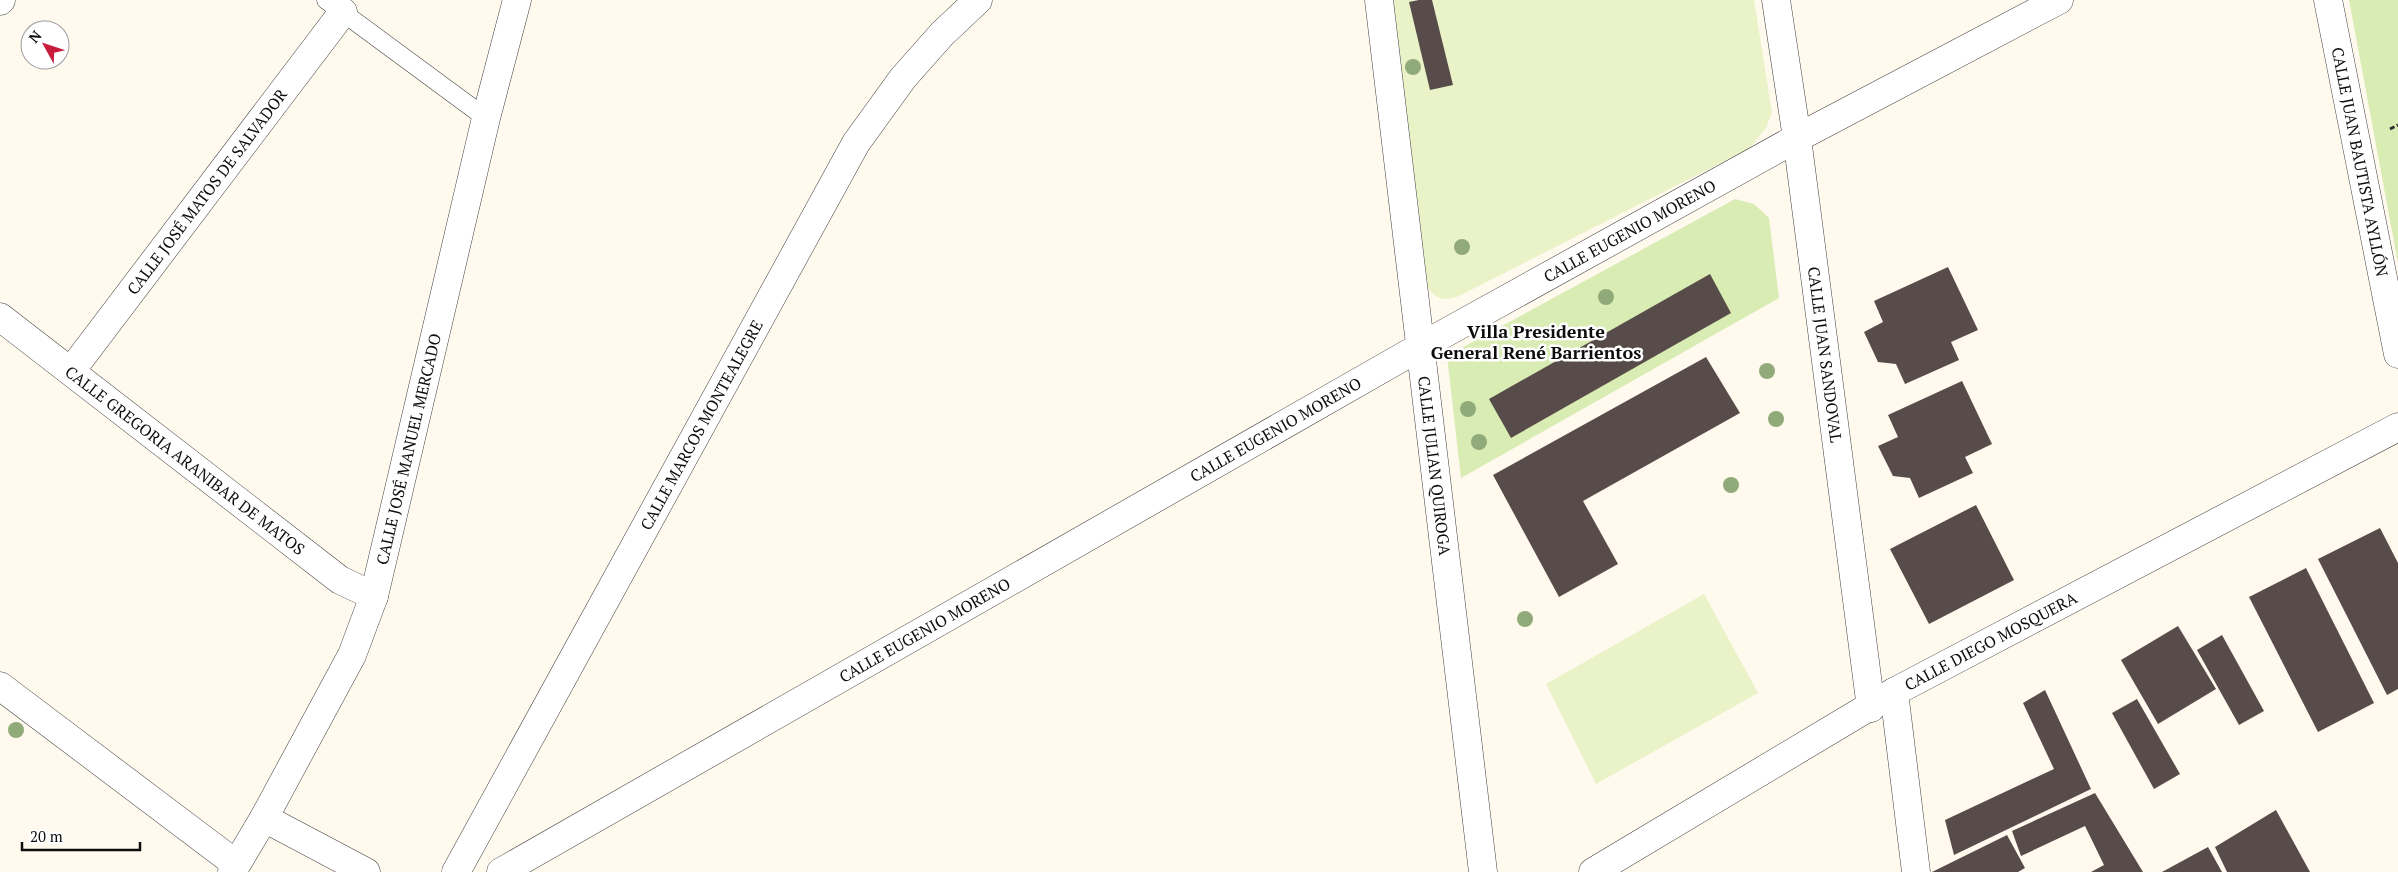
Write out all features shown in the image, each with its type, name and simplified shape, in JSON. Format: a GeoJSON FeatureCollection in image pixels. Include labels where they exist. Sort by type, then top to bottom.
{"type":"FeatureCollection","features":[{"type":"Feature","properties":{"kind":"street","name":"CALLE JOSÉ MANUEL MERCADO"},"geometry":{"type":"LineString","coordinates":[[234,868],[264,818],[352,655],[374,596],[486,118],[517,0]]}},
{"type":"Feature","properties":{"kind":"street","name":"CALLE MARCOS MONTEALEGRE"},"geometry":{"type":"LineString","coordinates":[[456,872],[856,143],[903,78],[942,34],[978,0]]}},
{"type":"Feature","properties":{"kind":"street","name":"CALLE JULIAN QUIROGA"},"geometry":{"type":"LineString","coordinates":[[1379,0],[1483,872]]}},
{"type":"Feature","properties":{"kind":"street","name":"CALLE JUAN SANDOVAL"},"geometry":{"type":"LineString","coordinates":[[1776,0],[1797,138],[1871,708]]}},
{"type":"Feature","properties":{"kind":"street","name":"CALLE EUGENIO MORENO"},"geometry":{"type":"LineString","coordinates":[[501,872],[1420,347],[1797,138],[2059,0]]}},
{"type":"Feature","properties":{"kind":"street","name":"CALLE JUAN BAUTISTA AYLLÓN"},"geometry":{"type":"LineString","coordinates":[[2328,0],[2398,354]]}},
{"type":"Feature","properties":{"kind":"street","name":"CALLE JOSÉ MATOS DE SALVADOR"},"geometry":{"type":"LineString","coordinates":[[71,371],[334,6]]}},
{"type":"Feature","properties":{"kind":"street","name":"CALLE GREGORIA ARANIBAR DE MATOS"},"geometry":{"type":"LineString","coordinates":[[0,317],[340,580],[374,596]]}},
{"type":"Feature","properties":{"kind":"street","name":"CALLE DIEGO MOSQUERA"},"geometry":{"type":"LineString","coordinates":[[1593,872],[1871,708],[1894,692],[2398,427]]}},
{"type":"Feature","properties":{"kind":"street"},"geometry":{"type":"LineString","coordinates":[[0,686],[234,868]]}},
{"type":"Feature","properties":{"kind":"street"},"geometry":{"type":"LineString","coordinates":[[1894,692],[1916,872]]}},
{"type":"Feature","properties":{"kind":"street"},"geometry":{"type":"LineString","coordinates":[[264,818],[366,872]]}},
{"type":"Feature","properties":{"kind":"lane"},"geometry":{"type":"LineString","coordinates":[[334,6],[486,118]]}},
{"type":"Feature","properties":{"kind":"green space"},"geometry":{"type":"Polygon","coordinates":[[[1392,0],[1754,0],[1772,112],[1766,128],[1750,148],[1457,297],[1441,298],[1434,295],[1428,288],[1392,0]]]}},
{"type":"Feature","properties":{"kind":"green space"},"geometry":{"type":"Polygon","coordinates":[[[2349,0],[2398,0],[2398,263],[2349,0]]]}},
{"type":"Feature","properties":{"kind":"green space"},"geometry":{"type":"Polygon","coordinates":[[[1735,199],[1754,204],[1769,218],[1779,298],[1461,478],[1447,356],[1735,199]]]}},
{"type":"Feature","properties":{"kind":"green space"},"geometry":{"type":"Polygon","coordinates":[[[1704,594],[1758,693],[1596,784],[1546,684],[1704,594]]]}},
{"type":"Feature","properties":{"kind":"building"},"geometry":{"type":"Polygon","coordinates":[[[1432,0],[1453,85],[1430,90],[1409,2],[1432,0]]]}},
{"type":"Feature","properties":{"kind":"building"},"geometry":{"type":"Polygon","coordinates":[[[1948,267],[1978,330],[1951,342],[1959,360],[1905,384],[1896,364],[1878,362],[1864,332],[1883,322],[1874,301],[1948,267]]]}},
{"type":"Feature","properties":{"kind":"building"},"geometry":{"type":"Polygon","coordinates":[[[1710,274],[1731,313],[1511,438],[1489,399],[1710,274]]]}},
{"type":"Feature","properties":{"kind":"building"},"geometry":{"type":"Polygon","coordinates":[[[1706,357],[1740,413],[1583,501],[1618,564],[1559,597],[1493,475],[1706,357]]]}},
{"type":"Feature","properties":{"kind":"building"},"geometry":{"type":"Polygon","coordinates":[[[1962,381],[1992,444],[1965,457],[1973,473],[1919,498],[1910,478],[1893,476],[1878,446],[1898,437],[1888,415],[1962,381]]]}},
{"type":"Feature","properties":{"kind":"building"},"geometry":{"type":"Polygon","coordinates":[[[1976,505],[2014,580],[1929,624],[1890,549],[1976,505]]]}},
{"type":"Feature","properties":{"kind":"building"},"geometry":{"type":"Polygon","coordinates":[[[2380,528],[2398,563],[2398,689],[2387,695],[2318,559],[2380,528]]]}},
{"type":"Feature","properties":{"kind":"building"},"geometry":{"type":"Polygon","coordinates":[[[2306,568],[2374,703],[2318,732],[2249,597],[2306,568]]]}},
{"type":"Feature","properties":{"kind":"building"},"geometry":{"type":"Polygon","coordinates":[[[2178,626],[2216,689],[2158,724],[2121,660],[2178,626]]]}},
{"type":"Feature","properties":{"kind":"building"},"geometry":{"type":"Polygon","coordinates":[[[2222,635],[2264,711],[2239,725],[2197,650],[2222,635]]]}},
{"type":"Feature","properties":{"kind":"building"},"geometry":{"type":"Polygon","coordinates":[[[2045,690],[2091,789],[1954,855],[1945,820],[2054,769],[2023,703],[2045,690]]]}},
{"type":"Feature","properties":{"kind":"building"},"geometry":{"type":"Polygon","coordinates":[[[2137,699],[2180,774],[2154,789],[2112,713],[2137,699]]]}},
{"type":"Feature","properties":{"kind":"building"},"geometry":{"type":"Polygon","coordinates":[[[2095,793],[2143,872],[2091,872],[2104,865],[2085,826],[2021,856],[2012,831],[2095,793]]]}},
{"type":"Feature","properties":{"kind":"building"},"geometry":{"type":"Polygon","coordinates":[[[2276,810],[2310,872],[2227,872],[2215,847],[2276,810]]]}},
{"type":"Feature","properties":{"kind":"building"},"geometry":{"type":"Polygon","coordinates":[[[2007,835],[2025,868],[2018,872],[1932,872],[2007,835]]]}},
{"type":"Feature","properties":{"kind":"building"},"geometry":{"type":"Polygon","coordinates":[[[2208,847],[2222,872],[2162,872],[2208,847]]]}},
{"type":"Feature","properties":{"kind":"district","name":"Villa Presidente General René Barrientos"},"geometry":{"type":"Point","coordinates":[1536,341]}}]}
